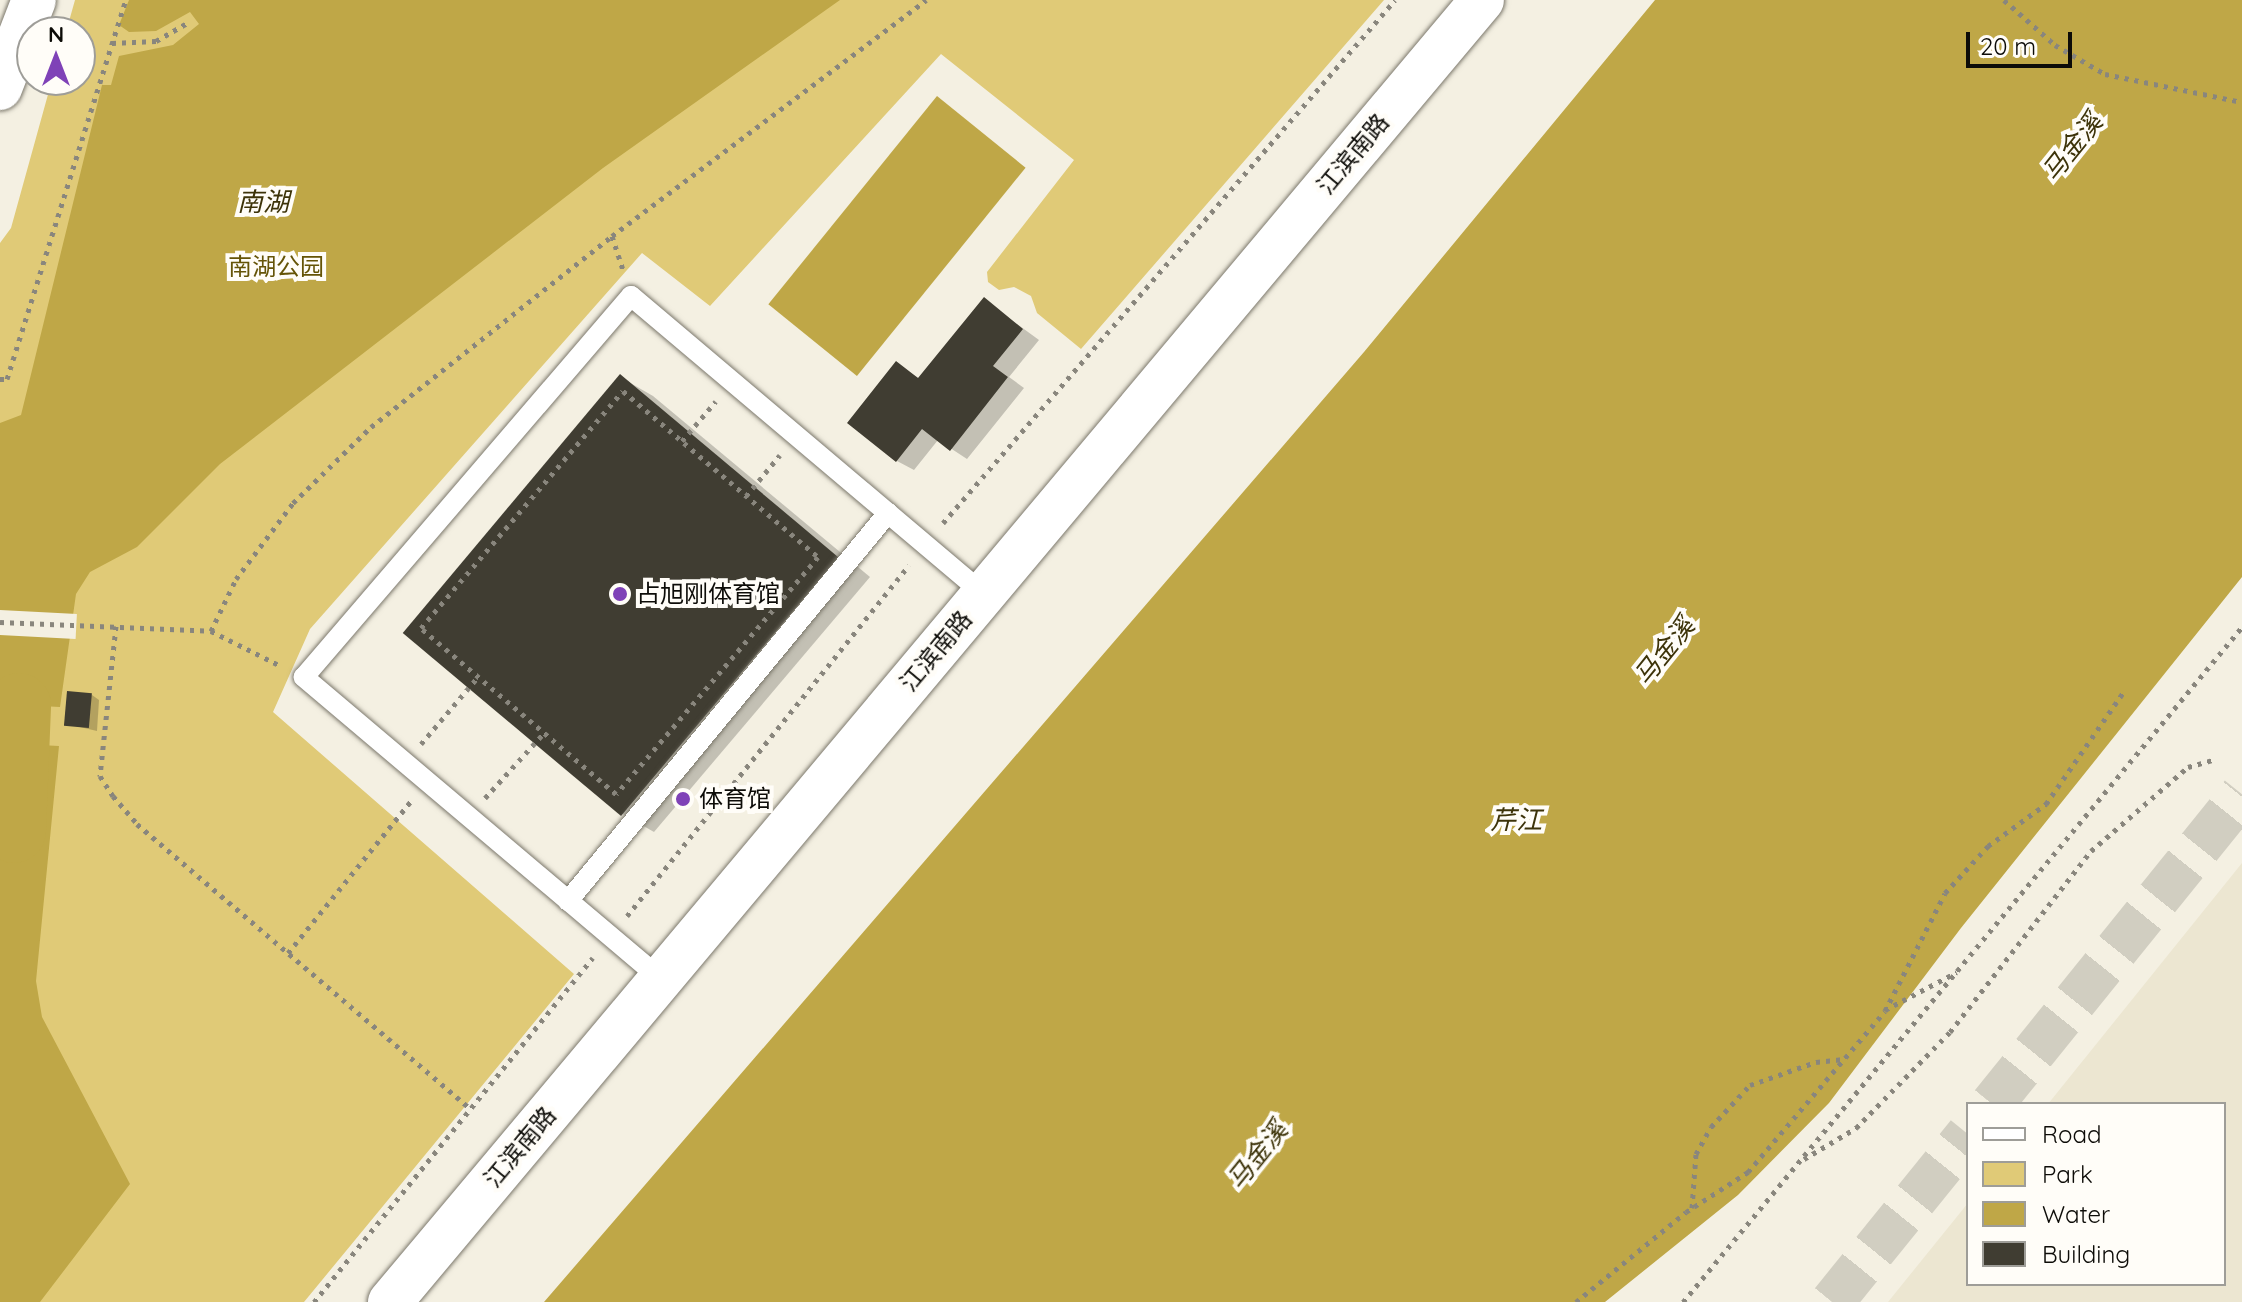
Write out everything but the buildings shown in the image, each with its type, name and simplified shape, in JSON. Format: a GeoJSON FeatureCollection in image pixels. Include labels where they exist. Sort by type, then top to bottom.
{"type":"FeatureCollection","features":[{"type":"Feature","properties":{"kind":"main road"},"geometry":{"type":"LineString","coordinates":[[0,88],[34,0]]}},
{"type":"Feature","properties":{"kind":"main road","name":"江滨南路"},"geometry":{"type":"LineString","coordinates":[[390,1302],[1482,0]]}},
{"type":"Feature","properties":{"kind":"lane"},"geometry":{"type":"LineString","coordinates":[[661,979],[304,677],[631,296],[984,594]]}},
{"type":"Feature","properties":{"kind":"lane"},"geometry":{"type":"LineString","coordinates":[[568,901],[888,513]]}},
{"type":"Feature","properties":{"kind":"path"},"geometry":{"type":"LineString","coordinates":[[0,379],[7,379],[126,0]]}},
{"type":"Feature","properties":{"kind":"path"},"geometry":{"type":"LineString","coordinates":[[211,631],[236,579],[293,503],[371,427],[612,236],[926,0]]}},
{"type":"Feature","properties":{"kind":"path"},"geometry":{"type":"LineString","coordinates":[[314,1302],[925,545],[1395,0]]}},
{"type":"Feature","properties":{"kind":"path"},"geometry":{"type":"LineString","coordinates":[[2004,0],[2055,45],[2105,74],[2242,102]]}},
{"type":"Feature","properties":{"kind":"path"},"geometry":{"type":"LineString","coordinates":[[112,43],[156,41],[189,22]]}},
{"type":"Feature","properties":{"kind":"path"},"geometry":{"type":"LineString","coordinates":[[612,236],[631,296]]}},
{"type":"Feature","properties":{"kind":"path"},"geometry":{"type":"LineString","coordinates":[[682,441],[733,382]]}},
{"type":"Feature","properties":{"kind":"path"},"geometry":{"type":"LineString","coordinates":[[623,391],[746,496],[818,557],[616,794],[421,628],[623,391]]}},
{"type":"Feature","properties":{"kind":"path"},"geometry":{"type":"LineString","coordinates":[[746,496],[796,435]]}},
{"type":"Feature","properties":{"kind":"path"},"geometry":{"type":"LineString","coordinates":[[0,622],[211,631],[304,677]]}},
{"type":"Feature","properties":{"kind":"path"},"geometry":{"type":"LineString","coordinates":[[116,626],[100,776],[137,824],[471,1109]]}},
{"type":"Feature","properties":{"kind":"path"},"geometry":{"type":"LineString","coordinates":[[1683,1302],[1962,969],[2242,627]]}},
{"type":"Feature","properties":{"kind":"path"},"geometry":{"type":"LineString","coordinates":[[405,762],[478,677]]}},
{"type":"Feature","properties":{"kind":"path"},"geometry":{"type":"LineString","coordinates":[[1576,1302],[1692,1208],[1748,1172],[1885,1011],[1945,893],[1988,846],[2046,804],[2123,693]]}},
{"type":"Feature","properties":{"kind":"path"},"geometry":{"type":"LineString","coordinates":[[469,816],[544,733]]}},
{"type":"Feature","properties":{"kind":"path"},"geometry":{"type":"LineString","coordinates":[[1800,1162],[1856,1128],[1950,1032],[2091,851],[2188,767],[2213,760]]}},
{"type":"Feature","properties":{"kind":"path"},"geometry":{"type":"LineString","coordinates":[[288,953],[427,781]]}},
{"type":"Feature","properties":{"kind":"path"},"geometry":{"type":"LineString","coordinates":[[1885,1011],[1962,969]]}},
{"type":"Feature","properties":{"kind":"path"},"geometry":{"type":"LineString","coordinates":[[1692,1208],[1696,1154],[1711,1127],[1750,1085],[1816,1062],[1845,1059]]}},
{"type":"Feature","properties":{"kind":"shaded area"},"geometry":{"type":"Polygon","coordinates":[[[2242,863],[2242,1302],[1888,1302],[1966,1205],[1966,1286],[2226,1286],[2226,1102],[2050,1102],[2242,863]]]}},
{"type":"Feature","properties":{"kind":"green space","name":"南湖公园"},"geometry":{"type":"Polygon","coordinates":[[[75,0],[1384,0],[1081,349],[1037,313],[1031,296],[1014,287],[999,290],[988,282],[987,272],[1074,160],[941,54],[710,306],[642,253],[310,629],[273,712],[574,974],[304,1302],[0,1302],[0,243],[11,228],[48,96],[96,96],[96,16],[70,16],[75,0]]]}},
{"type":"Feature","properties":{"kind":"water","name":"南湖"},"geometry":{"type":"Polygon","coordinates":[[[129,0],[840,0],[603,168],[220,464],[137,547],[90,572],[76,594],[60,707],[0,704],[0,423],[21,415],[102,85],[111,85],[119,56],[173,45],[199,24],[190,12],[156,31],[129,32],[119,25],[129,0]]]}},
{"type":"Feature","properties":{"kind":"water","name":"芹江"},"geometry":{"type":"Polygon","coordinates":[[[1655,0],[2242,0],[2242,577],[1961,928],[1829,1103],[1738,1195],[1605,1302],[544,1302],[1364,352],[1655,0]]]}},
{"type":"Feature","properties":{"kind":"water"},"geometry":{"type":"Polygon","coordinates":[[[937,96],[1026,168],[857,376],[768,304],[937,96]]]}},
{"type":"Feature","properties":{"kind":"water"},"geometry":{"type":"Polygon","coordinates":[[[0,743],[59,746],[36,981],[42,1017],[130,1184],[40,1302],[0,1302],[0,743]]]}},
{"type":"Feature","properties":{"kind":"pier"},"geometry":{"type":"Polygon","coordinates":[[[0,610],[77,614],[76,639],[0,635],[0,610]]]}},
{"type":"Feature","properties":{"kind":"waterway"},"geometry":{"type":"LineString","coordinates":[[14,831],[19,705]]}},
{"type":"Feature","properties":{"kind":"tunnel"},"geometry":{"type":"LineString","coordinates":[[1994,1102],[2242,794]]}},
{"type":"Feature","properties":{"kind":"tunnel"},"geometry":{"type":"LineString","coordinates":[[1832,1302],[1966,1136]]}},
{"type":"Feature","properties":{"kind":"place","name":"占旭刚体育馆"},"geometry":{"type":"Point","coordinates":[620,594]}},
{"type":"Feature","properties":{"kind":"place","name":"体育馆"},"geometry":{"type":"Point","coordinates":[683,799]}},
{"type":"Feature","properties":{"kind":"water label","name":"马金溪"},"geometry":{"type":"Point","coordinates":[2072,147]}},
{"type":"Feature","properties":{"kind":"water label","name":"马金溪"},"geometry":{"type":"Point","coordinates":[1664,651]}},
{"type":"Feature","properties":{"kind":"water label","name":"马金溪"},"geometry":{"type":"Point","coordinates":[1257,1155]}}]}
